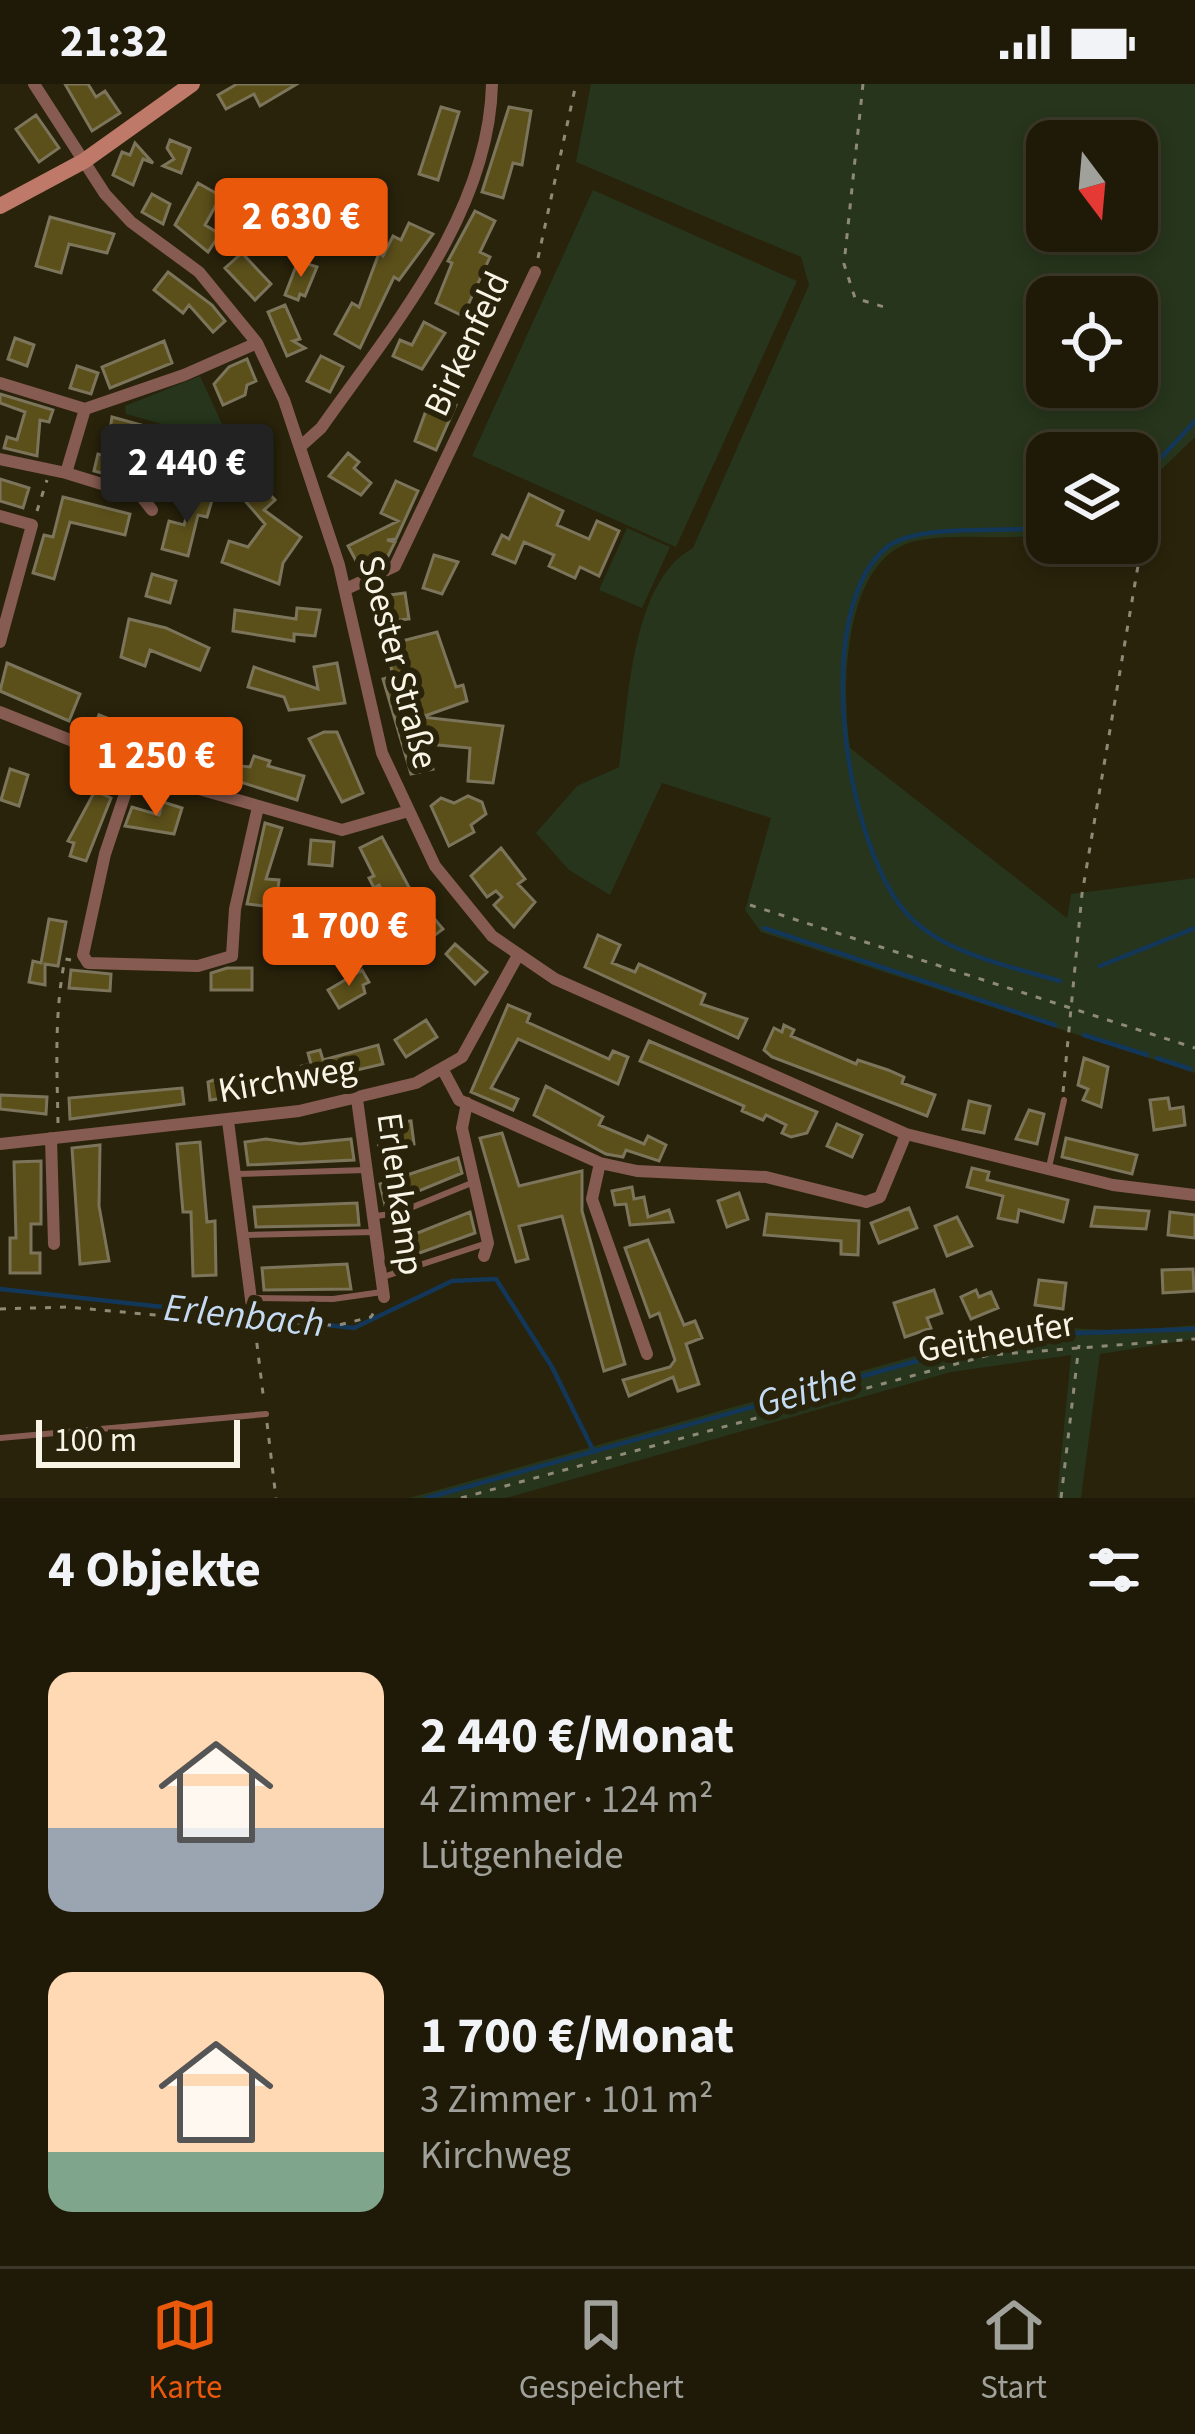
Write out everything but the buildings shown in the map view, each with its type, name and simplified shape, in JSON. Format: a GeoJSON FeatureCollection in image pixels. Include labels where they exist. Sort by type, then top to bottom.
{"type":"FeatureCollection","features":[{"type":"Feature","properties":{"kind":"main road"},"geometry":{"type":"LineString","coordinates":[[0,206],[84,161],[192,84]]}},
{"type":"Feature","properties":{"kind":"street","name":"Soester Straße"},"geometry":{"type":"LineString","coordinates":[[34,84],[126,218],[199,272],[257,343],[301,446],[346,589],[373,722],[405,812],[458,897],[517,957],[906,1133],[1048,1171],[1195,1195]]}},
{"type":"Feature","properties":{"kind":"street"},"geometry":{"type":"LineString","coordinates":[[301,446],[321,428],[439,251],[477,167],[492,84]]}},
{"type":"Feature","properties":{"kind":"street","name":"Birkenfeld"},"geometry":{"type":"LineString","coordinates":[[346,589],[395,566],[535,272]]}},
{"type":"Feature","properties":{"kind":"street"},"geometry":{"type":"LineString","coordinates":[[0,382],[85,409],[184,375],[257,343]]}},
{"type":"Feature","properties":{"kind":"street"},"geometry":{"type":"LineString","coordinates":[[66,473],[85,409]]}},
{"type":"Feature","properties":{"kind":"street"},"geometry":{"type":"LineString","coordinates":[[0,459],[141,496],[152,511]]}},
{"type":"Feature","properties":{"kind":"street"},"geometry":{"type":"LineString","coordinates":[[0,517],[32,525],[0,642]]}},
{"type":"Feature","properties":{"kind":"street"},"geometry":{"type":"LineString","coordinates":[[0,712],[134,766],[342,830],[405,812]]}},
{"type":"Feature","properties":{"kind":"street"},"geometry":{"type":"LineString","coordinates":[[134,766],[100,871],[84,960],[143,968],[218,964],[232,956],[235,909],[258,806]]}},
{"type":"Feature","properties":{"kind":"street"},"geometry":{"type":"LineString","coordinates":[[517,957],[462,1057],[444,1072],[467,1103],[600,1163],[637,1171],[766,1177],[873,1202],[906,1133]]}},
{"type":"Feature","properties":{"kind":"street","name":"Kirchweg"},"geometry":{"type":"LineString","coordinates":[[0,1144],[228,1121],[357,1099],[444,1072]]}},
{"type":"Feature","properties":{"kind":"street","name":"Erlenkamp"},"geometry":{"type":"LineString","coordinates":[[357,1099],[382,1289]]}},
{"type":"Feature","properties":{"kind":"street","name":"Erlenkamp"},"geometry":{"type":"LineString","coordinates":[[467,1103],[462,1128],[486,1249]]}},
{"type":"Feature","properties":{"kind":"street"},"geometry":{"type":"LineString","coordinates":[[228,1121],[253,1315]]}},
{"type":"Feature","properties":{"kind":"street"},"geometry":{"type":"LineString","coordinates":[[54,1244],[55,1137]]}},
{"type":"Feature","properties":{"kind":"street"},"geometry":{"type":"LineString","coordinates":[[600,1163],[592,1199],[647,1354]]}},
{"type":"Feature","properties":{"kind":"lane"},"geometry":{"type":"LineString","coordinates":[[1048,1171],[1064,1100]]}},
{"type":"Feature","properties":{"kind":"lane"},"geometry":{"type":"LineString","coordinates":[[235,1174],[366,1171]]}},
{"type":"Feature","properties":{"kind":"lane"},"geometry":{"type":"LineString","coordinates":[[372,1216],[398,1213],[474,1182]]}},
{"type":"Feature","properties":{"kind":"lane"},"geometry":{"type":"LineString","coordinates":[[242,1235],[374,1232]]}},
{"type":"Feature","properties":{"kind":"lane"},"geometry":{"type":"LineString","coordinates":[[251,1298],[333,1299],[382,1289],[486,1249]]}},
{"type":"Feature","properties":{"kind":"lane"},"geometry":{"type":"LineString","coordinates":[[0,1438],[266,1414]]}},
{"type":"Feature","properties":{"kind":"path","name":"Birkenfeld"},"geometry":{"type":"LineString","coordinates":[[535,272],[576,84]]}},
{"type":"Feature","properties":{"kind":"path"},"geometry":{"type":"LineString","coordinates":[[863,84],[844,264],[855,298],[884,307]]}},
{"type":"Feature","properties":{"kind":"path"},"geometry":{"type":"LineString","coordinates":[[32,525],[50,473]]}},
{"type":"Feature","properties":{"kind":"path"},"geometry":{"type":"LineString","coordinates":[[1064,1100],[1061,1072],[1072,1010],[1082,894],[1138,564]]}},
{"type":"Feature","properties":{"kind":"path"},"geometry":{"type":"LineString","coordinates":[[750,905],[1195,1048]]}},
{"type":"Feature","properties":{"kind":"path"},"geometry":{"type":"LineString","coordinates":[[55,1137],[62,975],[65,959],[84,960]]}},
{"type":"Feature","properties":{"kind":"path"},"geometry":{"type":"LineString","coordinates":[[0,1309],[67,1307],[254,1324],[339,1325],[370,1317],[382,1289]]}},
{"type":"Feature","properties":{"kind":"path"},"geometry":{"type":"LineString","coordinates":[[255,1330],[276,1498]]}},
{"type":"Feature","properties":{"kind":"path","name":"Geitheufer"},"geometry":{"type":"LineString","coordinates":[[461,1498],[954,1364],[1079,1345],[1195,1339]]}},
{"type":"Feature","properties":{"kind":"path"},"geometry":{"type":"LineString","coordinates":[[1061,1498],[1079,1345]]}},
{"type":"Feature","properties":{"kind":"green space"},"geometry":{"type":"Polygon","coordinates":[[[591,84],[1195,84],[1195,437],[1158,473],[1158,432],[1026,432],[1026,536],[932,538],[892,552],[874,572],[861,598],[852,628],[846,693],[850,748],[1067,918],[1071,894],[1195,878],[1195,1073],[761,932],[745,910],[771,818],[662,783],[610,895],[569,870],[536,833],[577,786],[619,767],[630,679],[645,616],[672,565],[693,548],[809,285],[801,257],[576,162],[591,84]]]}},
{"type":"Feature","properties":{"kind":"green space"},"geometry":{"type":"Polygon","coordinates":[[[593,190],[797,281],[676,547],[472,456],[593,190]]]}},
{"type":"Feature","properties":{"kind":"green space"},"geometry":{"type":"Polygon","coordinates":[[[200,376],[223,426],[204,436],[126,414],[125,406],[200,376]]]}},
{"type":"Feature","properties":{"kind":"green space"},"geometry":{"type":"Polygon","coordinates":[[[627,528],[670,547],[642,608],[599,590],[627,528]]]}},
{"type":"Feature","properties":{"kind":"green space"},"geometry":{"type":"Polygon","coordinates":[[[1195,1325],[1195,1339],[1100,1354],[1081,1498],[1057,1498],[1071,1355],[951,1372],[506,1498],[409,1498],[940,1349],[1050,1327],[1128,1331],[1195,1325]]]}},
{"type":"Feature","properties":{"kind":"waterway"},"geometry":{"type":"LineString","coordinates":[[1158,461],[1195,421]]}},
{"type":"Feature","properties":{"kind":"waterway"},"geometry":{"type":"LineString","coordinates":[[1026,529],[939,532],[900,540],[886,548],[862,580],[848,624],[845,732],[868,841],[887,885],[910,917],[961,950],[1060,981]]}},
{"type":"Feature","properties":{"kind":"waterway"},"geometry":{"type":"LineString","coordinates":[[764,928],[1055,1025]]}},
{"type":"Feature","properties":{"kind":"waterway"},"geometry":{"type":"LineString","coordinates":[[1100,966],[1195,928]]}},
{"type":"Feature","properties":{"kind":"waterway"},"geometry":{"type":"LineString","coordinates":[[1084,1035],[1147,1055]]}},
{"type":"Feature","properties":{"kind":"waterway"},"geometry":{"type":"LineString","coordinates":[[1157,1058],[1190,1069]]}},
{"type":"Feature","properties":{"kind":"waterway","name":"Erlenbach"},"geometry":{"type":"LineString","coordinates":[[0,1289],[354,1328],[452,1281],[496,1279],[552,1367],[594,1452]]}},
{"type":"Feature","properties":{"kind":"waterway","name":"Geithe"},"geometry":{"type":"LineString","coordinates":[[427,1498],[942,1354],[1051,1334],[1195,1329]]}}]}
